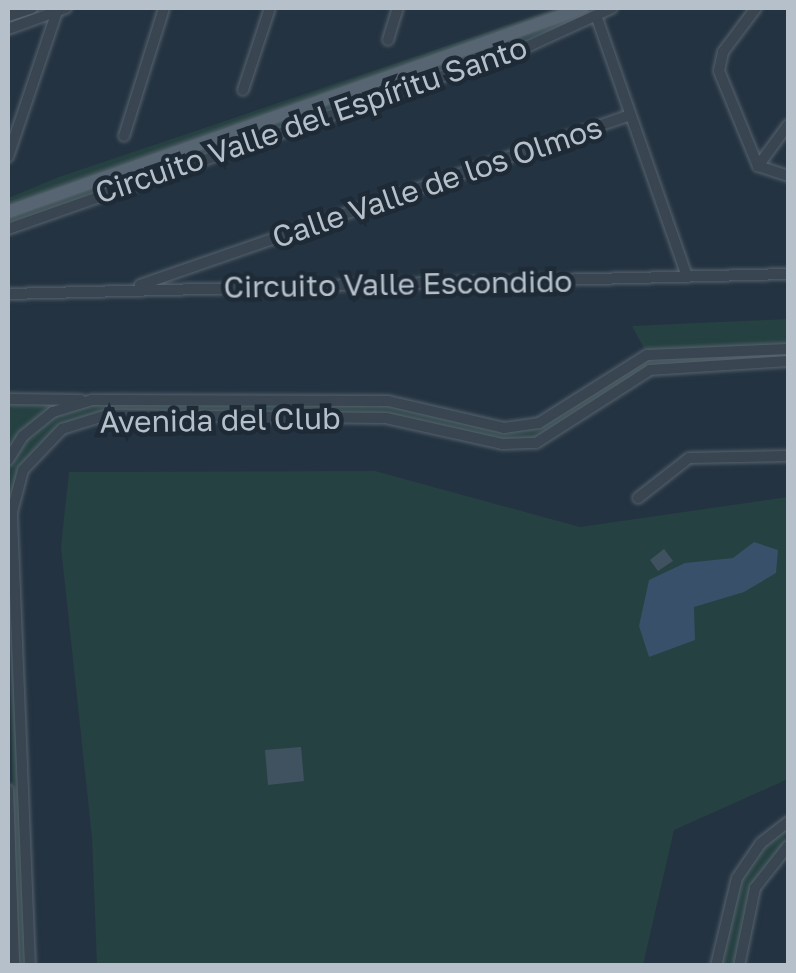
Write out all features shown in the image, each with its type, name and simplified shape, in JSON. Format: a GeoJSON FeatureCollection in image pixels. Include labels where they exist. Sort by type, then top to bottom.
{"type":"FeatureCollection","features":[{"type":"Feature","properties":{"kind":"main road"},"geometry":{"type":"LineString","coordinates":[[8,212],[583,8]]}},
{"type":"Feature","properties":{"kind":"street"},"geometry":{"type":"LineString","coordinates":[[8,16],[32,8]]}},
{"type":"Feature","properties":{"kind":"street"},"geometry":{"type":"LineString","coordinates":[[124,136],[164,8]]}},
{"type":"Feature","properties":{"kind":"street"},"geometry":{"type":"LineString","coordinates":[[243,90],[270,8]]}},
{"type":"Feature","properties":{"kind":"street"},"geometry":{"type":"LineString","coordinates":[[388,40],[398,8]]}},
{"type":"Feature","properties":{"kind":"street","name":"Circuito Valle del Espíritu Santo"},"geometry":{"type":"LineString","coordinates":[[8,229],[596,18],[612,8]]}},
{"type":"Feature","properties":{"kind":"street"},"geometry":{"type":"LineString","coordinates":[[756,8],[723,52],[719,70],[758,166],[788,176]]}},
{"type":"Feature","properties":{"kind":"street"},"geometry":{"type":"LineString","coordinates":[[8,29],[62,9]]}},
{"type":"Feature","properties":{"kind":"street"},"geometry":{"type":"LineString","coordinates":[[8,158],[62,9]]}},
{"type":"Feature","properties":{"kind":"street"},"geometry":{"type":"LineString","coordinates":[[596,18],[687,277]]}},
{"type":"Feature","properties":{"kind":"street","name":"Calle Valle de los Olmos"},"geometry":{"type":"LineString","coordinates":[[130,288],[630,115]]}},
{"type":"Feature","properties":{"kind":"street"},"geometry":{"type":"LineString","coordinates":[[758,166],[788,125]]}},
{"type":"Feature","properties":{"kind":"street"},"geometry":{"type":"LineString","coordinates":[[206,262],[210,288]]}},
{"type":"Feature","properties":{"kind":"street","name":"Circuito Valle Escondido"},"geometry":{"type":"LineString","coordinates":[[8,294],[788,274]]}},
{"type":"Feature","properties":{"kind":"street","name":"Avenida del Club"},"geometry":{"type":"LineString","coordinates":[[8,399],[388,401],[504,428],[539,422],[648,355],[788,349]]}},
{"type":"Feature","properties":{"kind":"street"},"geometry":{"type":"LineString","coordinates":[[686,351],[688,364]]}},
{"type":"Feature","properties":{"kind":"street","name":"Avenida del Club"},"geometry":{"type":"LineString","coordinates":[[30,966],[12,512],[23,470],[36,450],[62,428],[107,415],[386,418],[502,444],[536,443],[650,370],[688,364],[788,361]]}},
{"type":"Feature","properties":{"kind":"street","name":"Avenida del Club"},"geometry":{"type":"LineString","coordinates":[[8,460],[23,436],[53,412],[92,400]]}},
{"type":"Feature","properties":{"kind":"street"},"geometry":{"type":"LineString","coordinates":[[107,400],[107,415]]}},
{"type":"Feature","properties":{"kind":"street"},"geometry":{"type":"LineString","coordinates":[[638,498],[689,458],[788,456]]}},
{"type":"Feature","properties":{"kind":"street"},"geometry":{"type":"LineString","coordinates":[[8,790],[14,966]]}},
{"type":"Feature","properties":{"kind":"street"},"geometry":{"type":"LineString","coordinates":[[716,966],[737,878],[761,843],[788,822]]}},
{"type":"Feature","properties":{"kind":"street"},"geometry":{"type":"LineString","coordinates":[[739,966],[755,888],[788,846]]}},
{"type":"Feature","properties":{"kind":"green space"},"geometry":{"type":"Polygon","coordinates":[[[559,8],[612,8],[8,229],[8,198],[59,177],[559,8]]]}},
{"type":"Feature","properties":{"kind":"green space"},"geometry":{"type":"Polygon","coordinates":[[[788,319],[788,361],[650,370],[536,443],[502,444],[386,418],[107,415],[62,429],[23,470],[12,512],[30,966],[14,965],[8,399],[388,401],[504,428],[539,423],[647,354],[632,326],[788,319]]]}},
{"type":"Feature","properties":{"kind":"green space"},"geometry":{"type":"Polygon","coordinates":[[[375,471],[580,527],[788,497],[788,779],[674,830],[643,965],[97,965],[92,838],[61,547],[69,472],[375,471]]]}},
{"type":"Feature","properties":{"kind":"green space"},"geometry":{"type":"Polygon","coordinates":[[[788,822],[788,846],[755,888],[739,965],[716,966],[748,860],[788,822]]]}},
{"type":"Feature","properties":{"kind":"water"},"geometry":{"type":"Polygon","coordinates":[[[754,542],[778,550],[776,573],[744,592],[694,607],[695,640],[649,657],[639,626],[649,580],[685,563],[733,558],[754,542]]]}},
{"type":"Feature","properties":{"kind":"building"},"geometry":{"type":"Polygon","coordinates":[[[664,549],[673,561],[658,571],[650,560],[664,549]]]}},
{"type":"Feature","properties":{"kind":"building"},"geometry":{"type":"Polygon","coordinates":[[[301,747],[304,781],[268,785],[265,750],[301,747]]]}}]}
